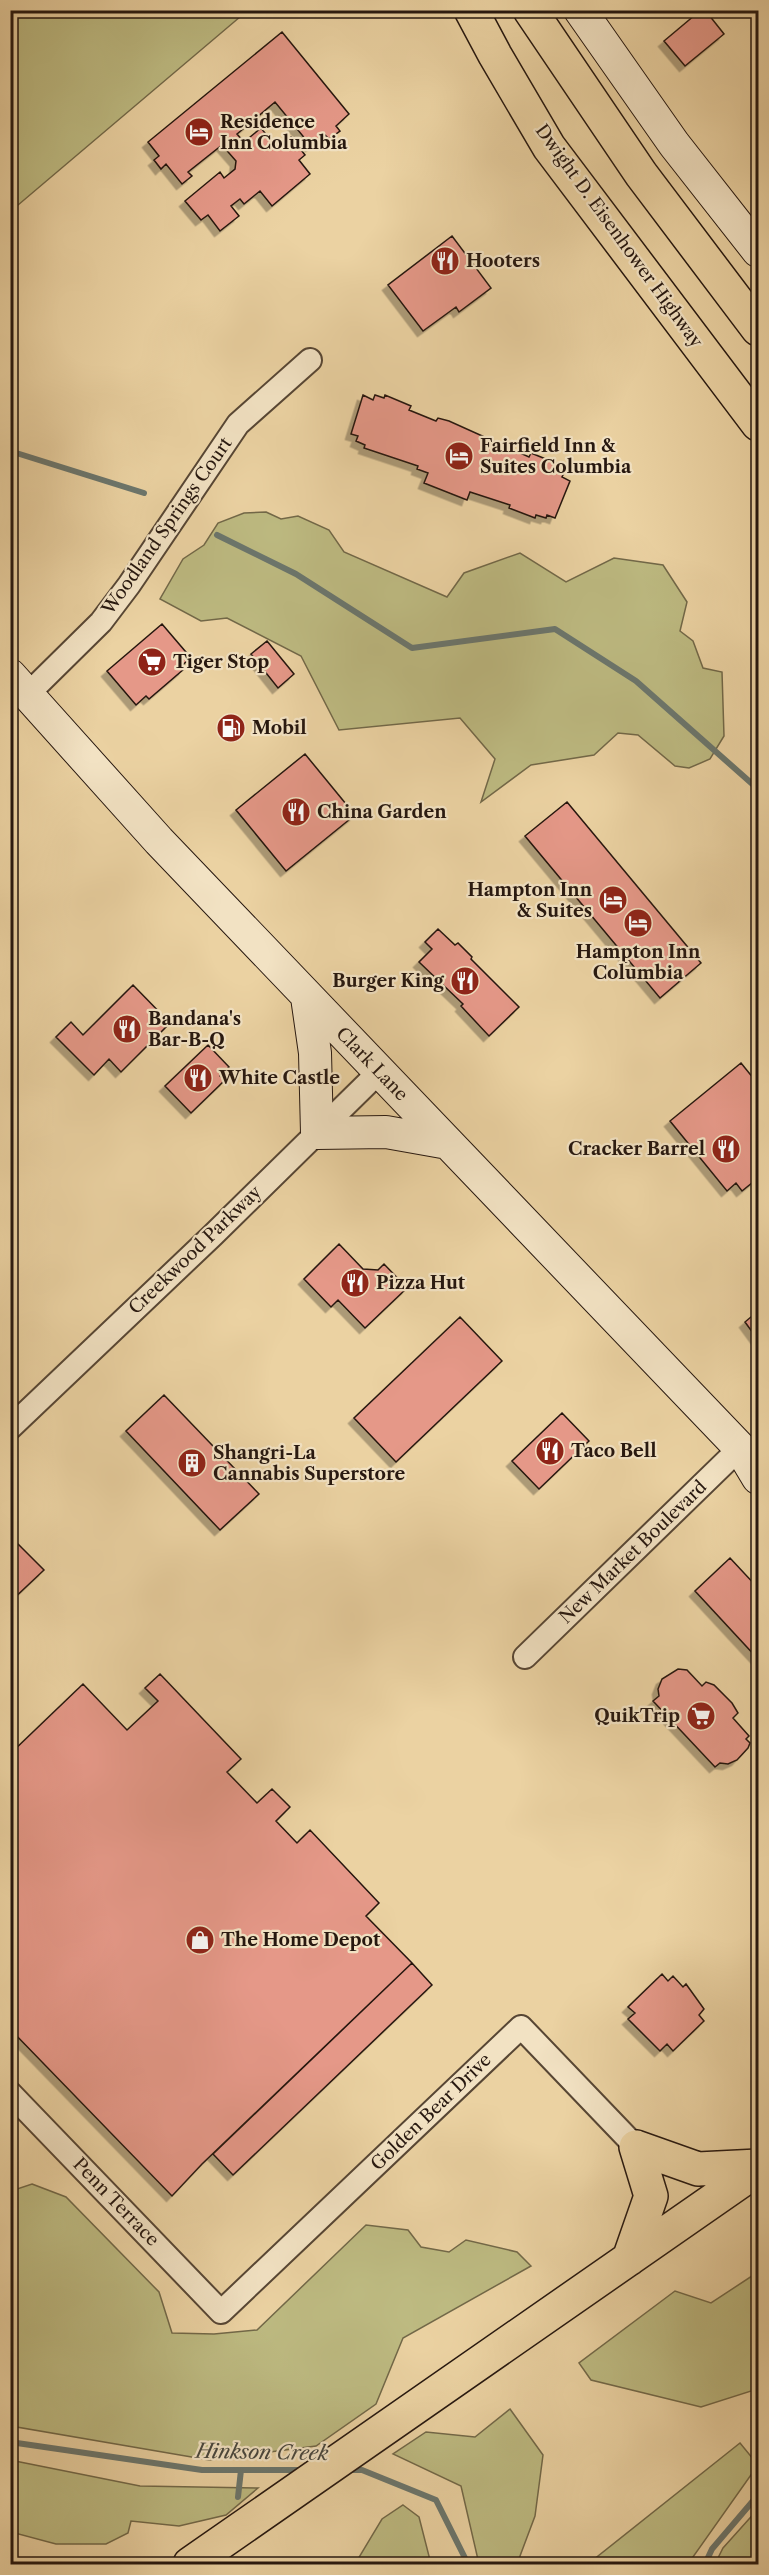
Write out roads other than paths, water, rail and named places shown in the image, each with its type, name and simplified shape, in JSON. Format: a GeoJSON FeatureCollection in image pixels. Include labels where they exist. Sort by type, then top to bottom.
{"type":"FeatureCollection","features":[{"type":"Feature","properties":{"kind":"highway","name":"Dwight D. Eisenhower Highway"},"geometry":{"type":"LineString","coordinates":[[471,10],[549,147],[759,424]]}},
{"type":"Feature","properties":{"kind":"highway"},"geometry":{"type":"LineString","coordinates":[[530,10],[641,174],[759,329]]}},
{"type":"Feature","properties":{"kind":"highway"},"geometry":{"type":"LineString","coordinates":[[636,2147],[698,2169],[759,2168]]}},
{"type":"Feature","properties":{"kind":"highway"},"geometry":{"type":"LineString","coordinates":[[628,2259],[651,2196],[636,2147]]}},
{"type":"Feature","properties":{"kind":"highway"},"geometry":{"type":"LineString","coordinates":[[190,2565],[759,2168]]}},
{"type":"Feature","properties":{"kind":"main road"},"geometry":{"type":"LineString","coordinates":[[580,10],[674,144],[759,251]]}},
{"type":"Feature","properties":{"kind":"main road","name":"Clark Lane"},"geometry":{"type":"LineString","coordinates":[[19,685],[159,841],[307,997],[749,1454],[759,1478]]}},
{"type":"Feature","properties":{"kind":"main road"},"geometry":{"type":"LineString","coordinates":[[307,997],[315,1053],[318,1132],[386,1132],[448,1143]]}},
{"type":"Feature","properties":{"kind":"street","name":"Woodland Springs Court"},"geometry":{"type":"LineString","coordinates":[[19,685],[101,622],[129,585],[238,424],[310,360]]}},
{"type":"Feature","properties":{"kind":"street","name":"Creekwood Parkway"},"geometry":{"type":"LineString","coordinates":[[10,1428],[379,1072]]}},
{"type":"Feature","properties":{"kind":"street","name":"New Market Boulevard"},"geometry":{"type":"LineString","coordinates":[[525,1657],[749,1454]]}},
{"type":"Feature","properties":{"kind":"street","name":"Golden Bear Drive"},"geometry":{"type":"LineString","coordinates":[[221,2312],[521,2027],[636,2147]]}},
{"type":"Feature","properties":{"kind":"street","name":"Penn Terrace"},"geometry":{"type":"LineString","coordinates":[[10,2093],[221,2312]]}},
{"type":"Feature","properties":{"kind":"waterway"},"geometry":{"type":"LineString","coordinates":[[10,451],[144,493]]}},
{"type":"Feature","properties":{"kind":"waterway"},"geometry":{"type":"LineString","coordinates":[[217,535],[296,574],[412,648],[555,629],[636,681],[758,789]]}},
{"type":"Feature","properties":{"kind":"waterway","name":"Hinkson Creek"},"geometry":{"type":"LineString","coordinates":[[10,2442],[202,2470],[302,2470]]}},
{"type":"Feature","properties":{"kind":"waterway"},"geometry":{"type":"LineString","coordinates":[[238,2497],[241,2470]]}},
{"type":"Feature","properties":{"kind":"waterway","name":"Hinkson Creek"},"geometry":{"type":"LineString","coordinates":[[348,2470],[362,2470],[436,2500],[468,2564]]}},
{"type":"Feature","properties":{"kind":"waterway","name":"Hinkson Creek"},"geometry":{"type":"LineString","coordinates":[[705,2564],[712,2549],[758,2495]]}},
{"type":"Feature","properties":{"kind":"place","name":"Residence Inn Columbia"},"geometry":{"type":"Point","coordinates":[199,132]}},
{"type":"Feature","properties":{"kind":"place","name":"Hooters"},"geometry":{"type":"Point","coordinates":[445,261]}},
{"type":"Feature","properties":{"kind":"place","name":"Fairfield Inn & Suites Columbia"},"geometry":{"type":"Point","coordinates":[459,456]}},
{"type":"Feature","properties":{"kind":"place","name":"Tiger Stop"},"geometry":{"type":"Point","coordinates":[152,662]}},
{"type":"Feature","properties":{"kind":"place","name":"Mobil"},"geometry":{"type":"Point","coordinates":[231,728]}},
{"type":"Feature","properties":{"kind":"place","name":"China Garden"},"geometry":{"type":"Point","coordinates":[296,812]}},
{"type":"Feature","properties":{"kind":"place","name":"Hampton Inn & Suites"},"geometry":{"type":"Point","coordinates":[613,900]}},
{"type":"Feature","properties":{"kind":"place","name":"Hampton Inn Columbia"},"geometry":{"type":"Point","coordinates":[638,923]}},
{"type":"Feature","properties":{"kind":"place","name":"Burger King"},"geometry":{"type":"Point","coordinates":[465,981]}},
{"type":"Feature","properties":{"kind":"place","name":"Bandana's Bar-B-Q"},"geometry":{"type":"Point","coordinates":[127,1029]}},
{"type":"Feature","properties":{"kind":"place","name":"White Castle"},"geometry":{"type":"Point","coordinates":[198,1078]}},
{"type":"Feature","properties":{"kind":"place","name":"Cracker Barrel"},"geometry":{"type":"Point","coordinates":[726,1149]}},
{"type":"Feature","properties":{"kind":"place","name":"Pizza Hut"},"geometry":{"type":"Point","coordinates":[355,1283]}},
{"type":"Feature","properties":{"kind":"place","name":"Taco Bell"},"geometry":{"type":"Point","coordinates":[550,1451]}},
{"type":"Feature","properties":{"kind":"place","name":"Shangri-La Cannabis Superstore"},"geometry":{"type":"Point","coordinates":[192,1463]}},
{"type":"Feature","properties":{"kind":"place","name":"QuikTrip"},"geometry":{"type":"Point","coordinates":[701,1716]}},
{"type":"Feature","properties":{"kind":"place","name":"The Home Depot"},"geometry":{"type":"Point","coordinates":[200,1940]}}]}
